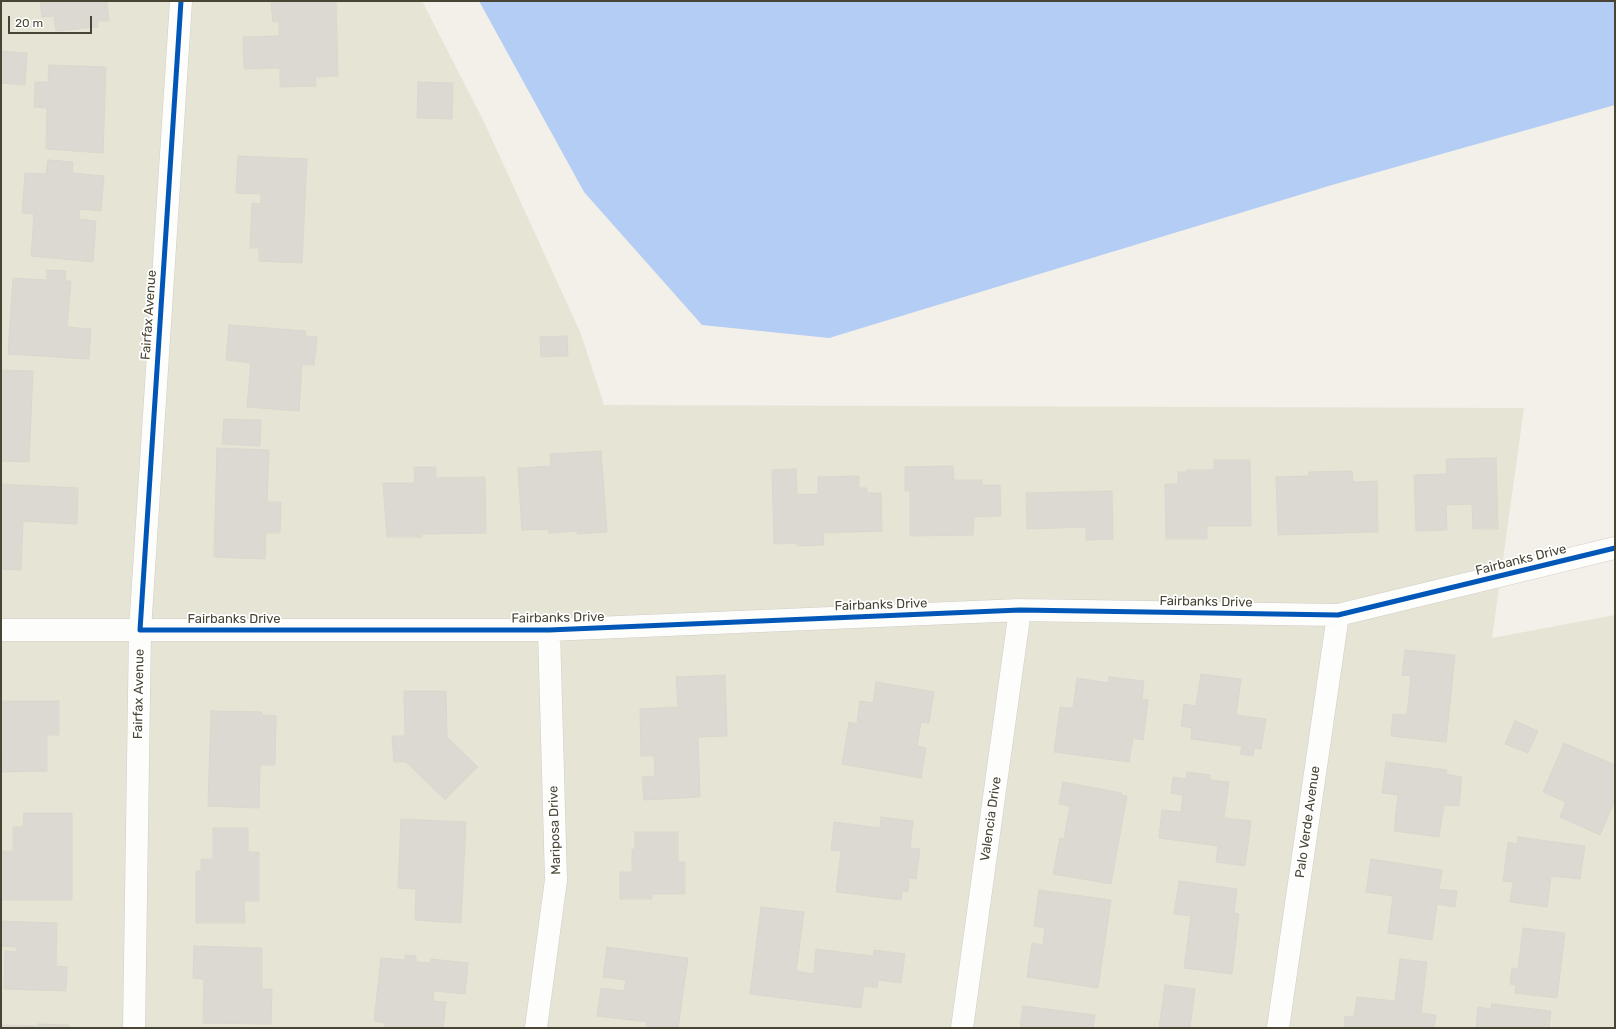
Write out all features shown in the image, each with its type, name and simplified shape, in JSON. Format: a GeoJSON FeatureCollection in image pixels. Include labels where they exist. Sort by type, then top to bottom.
{"type":"FeatureCollection","features":[{"type":"Feature","properties":{"kind":"street","name":"Fairfax Avenue"},"geometry":{"type":"LineString","coordinates":[[134,1028],[140,630],[181,1]]}},
{"type":"Feature","properties":{"kind":"street","name":"Fairbanks Drive"},"geometry":{"type":"LineString","coordinates":[[1,630],[549,630],[1020,610],[1338,615],[1615,548]]}},
{"type":"Feature","properties":{"kind":"street","name":"Valencia Drive"},"geometry":{"type":"LineString","coordinates":[[962,1028],[1020,610]]}},
{"type":"Feature","properties":{"kind":"street","name":"Palo Verde Avenue"},"geometry":{"type":"LineString","coordinates":[[1278,1028],[1338,615]]}},
{"type":"Feature","properties":{"kind":"street","name":"Mariposa Drive"},"geometry":{"type":"LineString","coordinates":[[536,1028],[556,880],[549,630]]}},
{"type":"Feature","properties":{"kind":"shaded area"},"geometry":{"type":"Polygon","coordinates":[[[1,1],[422,1],[484,122],[581,334],[604,405],[1524,408],[1492,638],[1615,615],[1615,1028],[1,1028],[1,1]]]}},
{"type":"Feature","properties":{"kind":"water"},"geometry":{"type":"Polygon","coordinates":[[[479,1],[1615,1],[1615,105],[1332,185],[829,338],[702,325],[584,192],[479,1]]]}},
{"type":"Feature","properties":{"kind":"building"},"geometry":{"type":"Polygon","coordinates":[[[107,1],[109,21],[98,21],[98,27],[56,31],[54,16],[42,17],[40,2],[107,1]]]}},
{"type":"Feature","properties":{"kind":"building"},"geometry":{"type":"Polygon","coordinates":[[[336,1],[338,76],[315,77],[316,86],[280,87],[280,68],[244,69],[243,37],[279,36],[279,22],[273,22],[271,2],[336,1]]]}},
{"type":"Feature","properties":{"kind":"building"},"geometry":{"type":"Polygon","coordinates":[[[1,51],[27,53],[25,85],[1,83],[1,51]]]}},
{"type":"Feature","properties":{"kind":"building"},"geometry":{"type":"Polygon","coordinates":[[[49,65],[106,67],[103,153],[46,149],[47,108],[34,107],[35,82],[48,82],[49,65]]]}},
{"type":"Feature","properties":{"kind":"building"},"geometry":{"type":"Polygon","coordinates":[[[418,82],[453,83],[452,119],[417,118],[418,82]]]}},
{"type":"Feature","properties":{"kind":"building"},"geometry":{"type":"Polygon","coordinates":[[[238,156],[307,159],[302,263],[259,261],[259,248],[250,248],[252,203],[261,204],[261,194],[236,193],[238,156]]]}},
{"type":"Feature","properties":{"kind":"building"},"geometry":{"type":"Polygon","coordinates":[[[48,160],[73,162],[72,173],[104,176],[101,211],[80,209],[79,219],[96,221],[93,262],[31,256],[34,214],[22,213],[25,173],[46,174],[48,160]]]}},
{"type":"Feature","properties":{"kind":"building"},"geometry":{"type":"Polygon","coordinates":[[[47,270],[66,271],[65,281],[71,281],[67,327],[91,329],[89,359],[8,354],[13,278],[47,280],[47,270]]]}},
{"type":"Feature","properties":{"kind":"building"},"geometry":{"type":"Polygon","coordinates":[[[229,325],[306,331],[305,336],[317,337],[314,365],[302,364],[299,411],[247,407],[251,363],[226,360],[229,325]]]}},
{"type":"Feature","properties":{"kind":"building"},"geometry":{"type":"Polygon","coordinates":[[[567,336],[568,356],[541,357],[540,337],[567,336]]]}},
{"type":"Feature","properties":{"kind":"building"},"geometry":{"type":"Polygon","coordinates":[[[1,370],[33,371],[29,462],[1,461],[1,370]]]}},
{"type":"Feature","properties":{"kind":"building"},"geometry":{"type":"Polygon","coordinates":[[[224,419],[261,420],[260,446],[222,444],[224,419]]]}},
{"type":"Feature","properties":{"kind":"building"},"geometry":{"type":"Polygon","coordinates":[[[217,448],[269,450],[267,502],[281,502],[280,533],[266,533],[265,559],[214,557],[217,448]]]}},
{"type":"Feature","properties":{"kind":"building"},"geometry":{"type":"Polygon","coordinates":[[[601,451],[607,532],[577,534],[578,531],[549,533],[548,529],[522,530],[518,468],[551,466],[550,454],[601,451]]]}},
{"type":"Feature","properties":{"kind":"building"},"geometry":{"type":"Polygon","coordinates":[[[1496,458],[1498,529],[1473,529],[1472,504],[1446,505],[1447,530],[1416,531],[1414,475],[1447,474],[1446,459],[1496,458]]]}},
{"type":"Feature","properties":{"kind":"building"},"geometry":{"type":"Polygon","coordinates":[[[1214,460],[1250,460],[1251,526],[1207,526],[1207,539],[1166,539],[1165,484],[1178,484],[1178,472],[1187,472],[1187,470],[1214,470],[1214,460]]]}},
{"type":"Feature","properties":{"kind":"building"},"geometry":{"type":"Polygon","coordinates":[[[953,466],[954,480],[982,480],[982,485],[1000,485],[1001,516],[974,517],[973,535],[910,536],[910,491],[905,491],[905,467],[953,466]]]}},
{"type":"Feature","properties":{"kind":"building"},"geometry":{"type":"Polygon","coordinates":[[[414,467],[436,467],[436,478],[485,477],[486,533],[422,534],[422,537],[387,537],[383,483],[415,483],[414,467]]]}},
{"type":"Feature","properties":{"kind":"building"},"geometry":{"type":"Polygon","coordinates":[[[796,469],[797,495],[818,494],[818,477],[859,476],[859,488],[867,488],[867,493],[881,493],[882,531],[823,533],[824,545],[797,546],[797,543],[774,544],[772,470],[796,469]]]}},
{"type":"Feature","properties":{"kind":"building"},"geometry":{"type":"Polygon","coordinates":[[[1352,471],[1353,482],[1377,481],[1378,532],[1278,535],[1276,477],[1309,476],[1309,472],[1352,471]]]}},
{"type":"Feature","properties":{"kind":"building"},"geometry":{"type":"Polygon","coordinates":[[[1,484],[78,488],[77,524],[23,521],[21,570],[1,569],[1,484]]]}},
{"type":"Feature","properties":{"kind":"building"},"geometry":{"type":"Polygon","coordinates":[[[1112,491],[1113,539],[1086,540],[1086,527],[1027,529],[1026,493],[1112,491]]]}},
{"type":"Feature","properties":{"kind":"building"},"geometry":{"type":"Polygon","coordinates":[[[1405,650],[1455,655],[1446,742],[1391,736],[1393,714],[1407,715],[1411,676],[1402,675],[1405,650]]]}},
{"type":"Feature","properties":{"kind":"building"},"geometry":{"type":"Polygon","coordinates":[[[1201,674],[1241,679],[1236,715],[1266,719],[1261,749],[1254,748],[1253,756],[1240,754],[1242,746],[1191,739],[1192,728],[1181,726],[1184,704],[1196,706],[1201,674]]]}},
{"type":"Feature","properties":{"kind":"building"},"geometry":{"type":"Polygon","coordinates":[[[725,675],[727,736],[698,737],[700,797],[644,800],[642,777],[655,776],[654,756],[641,756],[640,709],[678,707],[676,677],[725,675]]]}},
{"type":"Feature","properties":{"kind":"building"},"geometry":{"type":"Polygon","coordinates":[[[1109,677],[1144,681],[1142,699],[1148,700],[1143,740],[1133,738],[1129,762],[1054,752],[1060,707],[1073,708],[1077,678],[1109,683],[1109,677]]]}},
{"type":"Feature","properties":{"kind":"building"},"geometry":{"type":"Polygon","coordinates":[[[876,682],[934,692],[929,723],[921,722],[917,746],[926,748],[921,778],[842,764],[849,722],[857,724],[860,701],[873,703],[876,682]]]}},
{"type":"Feature","properties":{"kind":"building"},"geometry":{"type":"Polygon","coordinates":[[[404,691],[446,691],[447,737],[478,767],[445,800],[406,762],[394,762],[392,736],[405,736],[404,691]]]}},
{"type":"Feature","properties":{"kind":"building"},"geometry":{"type":"Polygon","coordinates":[[[1,701],[59,701],[59,735],[47,735],[47,771],[2,772],[1,701]]]}},
{"type":"Feature","properties":{"kind":"building"},"geometry":{"type":"Polygon","coordinates":[[[211,711],[262,712],[261,715],[276,716],[275,765],[260,765],[259,808],[208,806],[211,711]]]}},
{"type":"Feature","properties":{"kind":"building"},"geometry":{"type":"Polygon","coordinates":[[[1515,721],[1538,731],[1528,753],[1505,744],[1515,721]]]}},
{"type":"Feature","properties":{"kind":"building"},"geometry":{"type":"Polygon","coordinates":[[[1564,743],[1615,765],[1615,800],[1600,835],[1560,817],[1566,802],[1543,792],[1564,743]]]}},
{"type":"Feature","properties":{"kind":"building"},"geometry":{"type":"Polygon","coordinates":[[[1386,762],[1447,770],[1446,774],[1462,777],[1459,806],[1444,805],[1439,837],[1394,831],[1398,795],[1382,793],[1386,762]]]}},
{"type":"Feature","properties":{"kind":"building"},"geometry":{"type":"Polygon","coordinates":[[[1187,772],[1210,775],[1210,780],[1229,782],[1224,818],[1251,821],[1245,866],[1216,862],[1218,846],[1159,838],[1162,810],[1181,812],[1183,795],[1171,793],[1173,777],[1186,779],[1187,772]]]}},
{"type":"Feature","properties":{"kind":"building"},"geometry":{"type":"Polygon","coordinates":[[[1063,782],[1122,793],[1121,795],[1127,796],[1111,884],[1053,874],[1060,838],[1064,839],[1070,806],[1059,804],[1063,782]]]}},
{"type":"Feature","properties":{"kind":"building"},"geometry":{"type":"Polygon","coordinates":[[[24,813],[72,813],[72,900],[1,900],[1,851],[13,851],[13,827],[23,827],[24,813]]]}},
{"type":"Feature","properties":{"kind":"building"},"geometry":{"type":"Polygon","coordinates":[[[881,817],[913,821],[910,848],[920,849],[916,879],[909,878],[908,892],[902,891],[901,900],[836,892],[841,851],[831,850],[834,822],[880,828],[881,817]]]}},
{"type":"Feature","properties":{"kind":"building"},"geometry":{"type":"Polygon","coordinates":[[[401,819],[466,822],[461,923],[415,920],[416,889],[398,888],[401,819]]]}},
{"type":"Feature","properties":{"kind":"building"},"geometry":{"type":"Polygon","coordinates":[[[213,828],[248,828],[248,852],[259,852],[259,901],[244,901],[245,923],[196,923],[196,871],[201,871],[201,859],[213,859],[213,828]]]}},
{"type":"Feature","properties":{"kind":"building"},"geometry":{"type":"Polygon","coordinates":[[[635,832],[678,832],[678,862],[685,862],[685,894],[652,894],[652,899],[620,899],[620,872],[632,872],[632,849],[635,850],[635,832]]]}},
{"type":"Feature","properties":{"kind":"building"},"geometry":{"type":"Polygon","coordinates":[[[1518,837],[1585,846],[1580,879],[1551,876],[1547,907],[1510,902],[1513,882],[1503,881],[1508,842],[1517,844],[1518,837]]]}},
{"type":"Feature","properties":{"kind":"building"},"geometry":{"type":"Polygon","coordinates":[[[1371,859],[1442,870],[1439,889],[1457,891],[1455,907],[1437,904],[1432,940],[1388,933],[1393,896],[1366,892],[1371,859]]]}},
{"type":"Feature","properties":{"kind":"building"},"geometry":{"type":"Polygon","coordinates":[[[1179,881],[1237,889],[1234,913],[1239,914],[1232,974],[1184,968],[1191,916],[1174,914],[1179,881]]]}},
{"type":"Feature","properties":{"kind":"building"},"geometry":{"type":"Polygon","coordinates":[[[1039,890],[1111,900],[1098,988],[1027,977],[1032,943],[1043,945],[1045,928],[1034,926],[1039,890]]]}},
{"type":"Feature","properties":{"kind":"building"},"geometry":{"type":"Polygon","coordinates":[[[761,907],[804,912],[796,971],[814,974],[816,949],[873,956],[874,950],[905,954],[901,983],[878,980],[877,988],[864,986],[861,1008],[750,994],[761,907]]]}},
{"type":"Feature","properties":{"kind":"building"},"geometry":{"type":"Polygon","coordinates":[[[1,921],[57,923],[56,966],[67,967],[66,991],[4,989],[5,951],[17,952],[17,947],[1,946],[1,921]]]}},
{"type":"Feature","properties":{"kind":"building"},"geometry":{"type":"Polygon","coordinates":[[[1523,928],[1565,933],[1557,998],[1515,993],[1516,985],[1510,984],[1512,968],[1518,969],[1523,928]]]}},
{"type":"Feature","properties":{"kind":"building"},"geometry":{"type":"Polygon","coordinates":[[[194,946],[262,948],[262,989],[272,989],[271,1024],[203,1023],[204,979],[193,978],[194,946]]]}},
{"type":"Feature","properties":{"kind":"building"},"geometry":{"type":"Polygon","coordinates":[[[607,947],[688,958],[678,1028],[646,1028],[647,1022],[597,1016],[601,988],[624,991],[626,980],[603,977],[607,947]]]}},
{"type":"Feature","properties":{"kind":"building"},"geometry":{"type":"Polygon","coordinates":[[[405,955],[416,956],[416,962],[430,963],[431,959],[468,963],[465,994],[434,991],[433,1001],[446,1002],[443,1028],[385,1028],[385,1023],[374,1021],[381,958],[405,960],[405,955]]]}},
{"type":"Feature","properties":{"kind":"building"},"geometry":{"type":"Polygon","coordinates":[[[1400,959],[1427,962],[1421,1013],[1436,1015],[1434,1028],[1344,1028],[1345,1016],[1354,1017],[1357,997],[1395,1001],[1400,959]]]}},
{"type":"Feature","properties":{"kind":"building"},"geometry":{"type":"Polygon","coordinates":[[[1165,985],[1195,989],[1190,1028],[1159,1028],[1165,985]]]}},
{"type":"Feature","properties":{"kind":"building"},"geometry":{"type":"Polygon","coordinates":[[[1492,1004],[1551,1011],[1549,1028],[1476,1028],[1478,1007],[1491,1009],[1492,1004]]]}},
{"type":"Feature","properties":{"kind":"building"},"geometry":{"type":"Polygon","coordinates":[[[1023,1006],[1095,1015],[1093,1028],[1020,1028],[1023,1006]]]}},
{"type":"Feature","properties":{"kind":"building"},"geometry":{"type":"Polygon","coordinates":[[[38,1024],[69,1025],[69,1028],[1,1028],[1,1025],[38,1026],[38,1024]]]}},
{"type":"Feature","properties":{"kind":"cycle path"},"geometry":{"type":"LineString","coordinates":[[181,1],[140,630],[549,630],[1020,610],[1338,615],[1615,548]]}}]}
